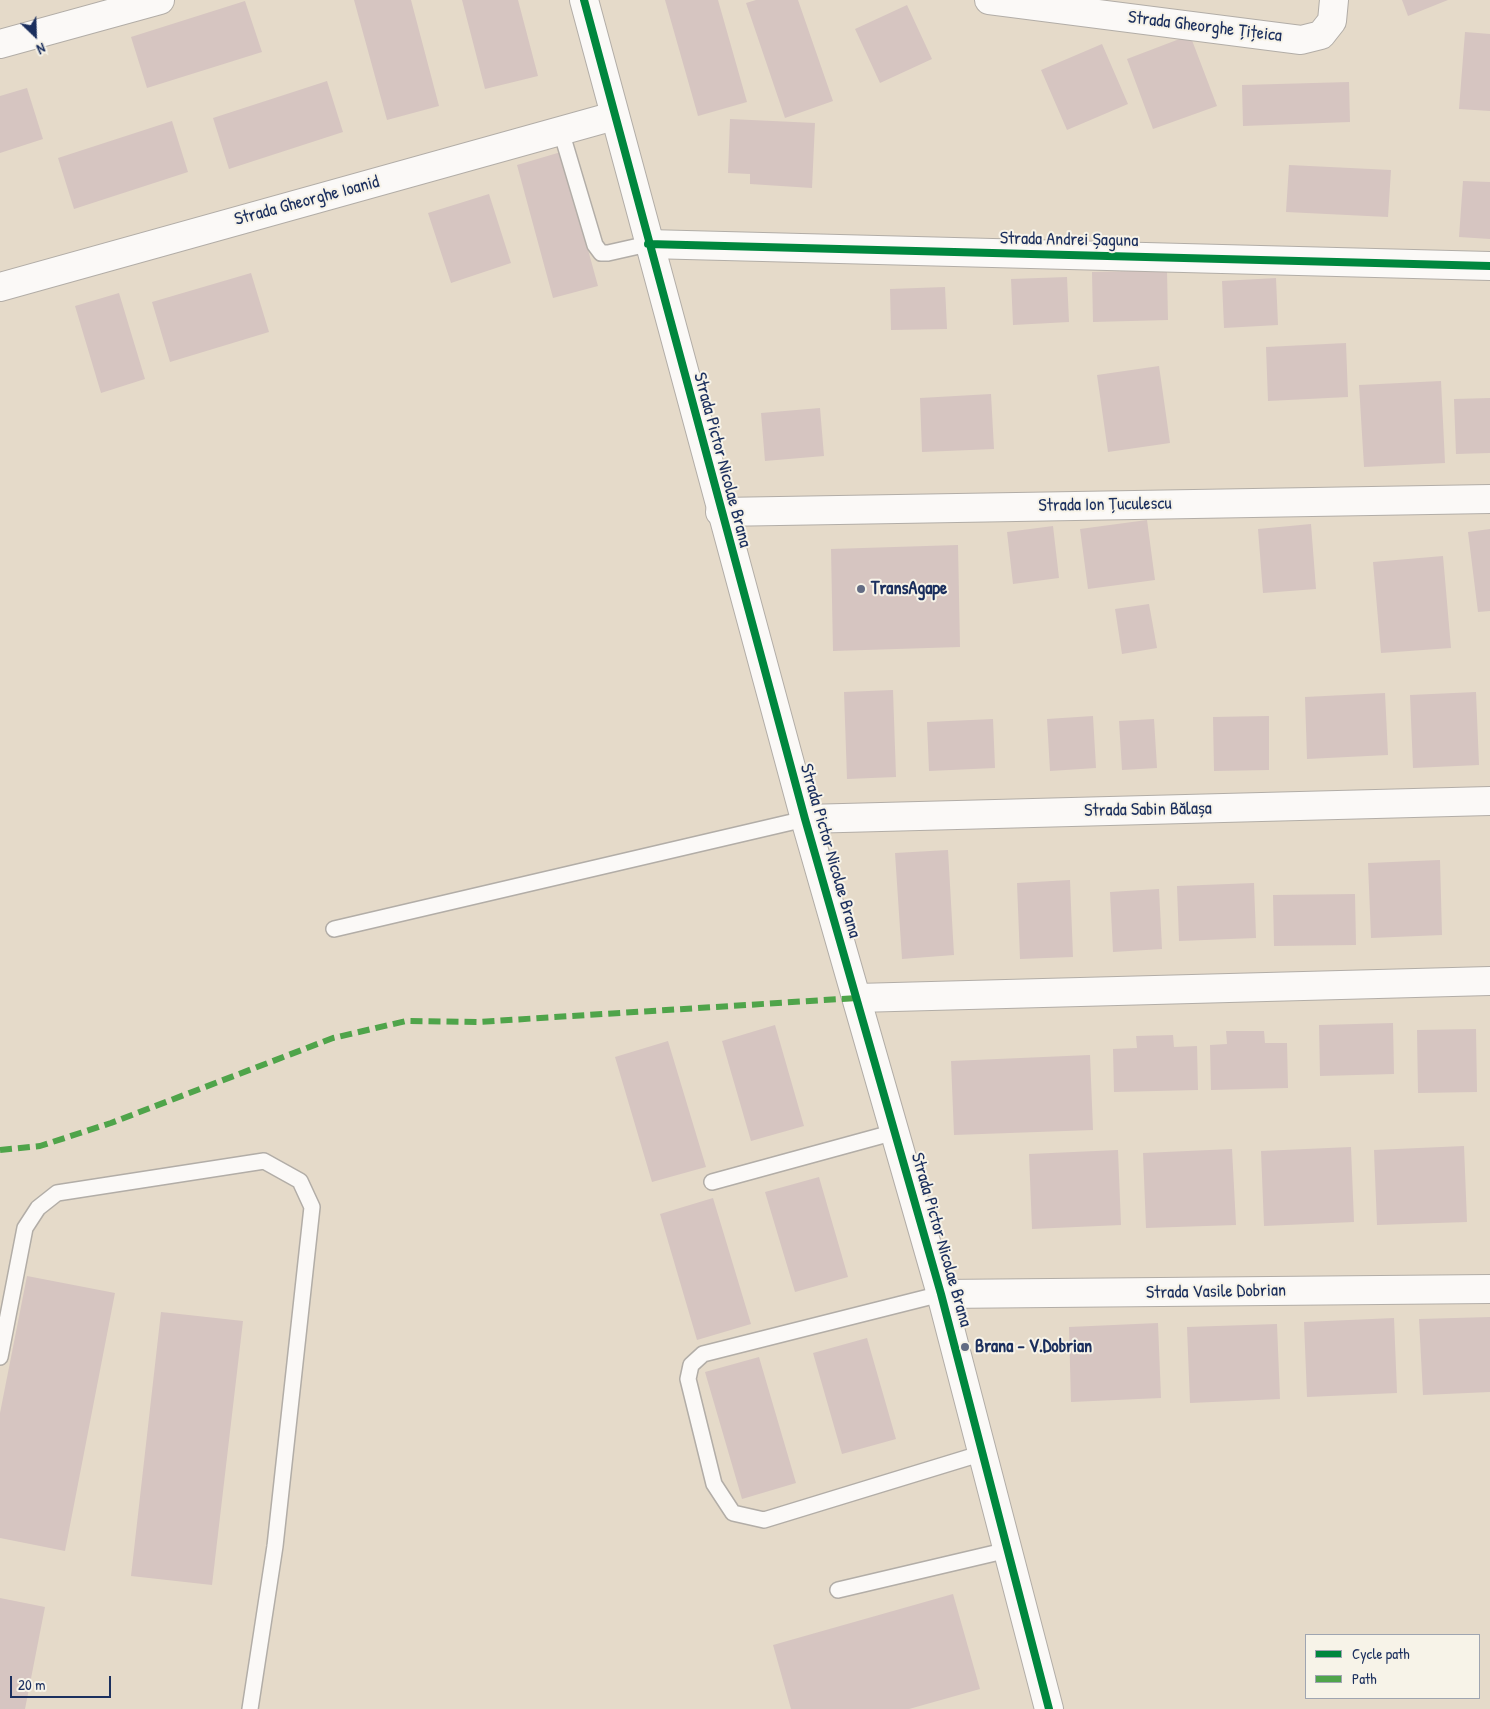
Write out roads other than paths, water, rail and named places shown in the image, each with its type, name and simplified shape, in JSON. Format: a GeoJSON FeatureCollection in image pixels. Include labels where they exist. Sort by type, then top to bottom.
{"type":"FeatureCollection","features":[{"type":"Feature","properties":{"kind":"street"},"geometry":{"type":"LineString","coordinates":[[0,44],[160,0]]}},
{"type":"Feature","properties":{"kind":"street","name":"Strada Pictor Nicolae Brana"},"geometry":{"type":"LineString","coordinates":[[584,0],[720,512],[805,819],[942,1294],[1049,1709]]}},
{"type":"Feature","properties":{"kind":"street","name":"Strada Gheorghe Țițeica"},"geometry":{"type":"LineString","coordinates":[[989,0],[1301,40],[1321,35],[1332,21],[1334,0]]}},
{"type":"Feature","properties":{"kind":"street","name":"Strada Gheorghe Ioanid"},"geometry":{"type":"LineString","coordinates":[[0,287],[614,116]]}},
{"type":"Feature","properties":{"kind":"street","name":"Strada Andrei Șaguna"},"geometry":{"type":"LineString","coordinates":[[648,244],[1490,266]]}},
{"type":"Feature","properties":{"kind":"street","name":"Strada Ion Țuculescu"},"geometry":{"type":"LineString","coordinates":[[720,512],[1490,499]]}},
{"type":"Feature","properties":{"kind":"street","name":"Strada Sabin Bălașa"},"geometry":{"type":"LineString","coordinates":[[805,819],[1490,801]]}},
{"type":"Feature","properties":{"kind":"street"},"geometry":{"type":"LineString","coordinates":[[857,998],[1490,981]]}},
{"type":"Feature","properties":{"kind":"street","name":"Strada Vasile Dobrian"},"geometry":{"type":"LineString","coordinates":[[942,1294],[1490,1289]]}},
{"type":"Feature","properties":{"kind":"lane"},"geometry":{"type":"LineString","coordinates":[[561,131],[595,245],[601,253],[608,254],[648,244]]}},
{"type":"Feature","properties":{"kind":"lane"},"geometry":{"type":"LineString","coordinates":[[334,929],[805,819]]}},
{"type":"Feature","properties":{"kind":"lane"},"geometry":{"type":"LineString","coordinates":[[712,1182],[895,1132]]}},
{"type":"Feature","properties":{"kind":"lane"},"geometry":{"type":"LineString","coordinates":[[0,1357],[25,1228],[38,1208],[57,1193],[264,1161],[300,1181],[312,1207],[275,1546],[250,1709]]}},
{"type":"Feature","properties":{"kind":"lane"},"geometry":{"type":"LineString","coordinates":[[942,1294],[703,1354],[691,1365],[688,1379],[714,1484],[733,1514],[764,1520],[983,1453]]}},
{"type":"Feature","properties":{"kind":"lane"},"geometry":{"type":"LineString","coordinates":[[838,1590],[1008,1550]]}},
{"type":"Feature","properties":{"kind":"place","name":"TransAgape"},"geometry":{"type":"Point","coordinates":[861,589]}},
{"type":"Feature","properties":{"kind":"place","name":"Brana - V.Dobrian"},"geometry":{"type":"Point","coordinates":[965,1347]}}]}
